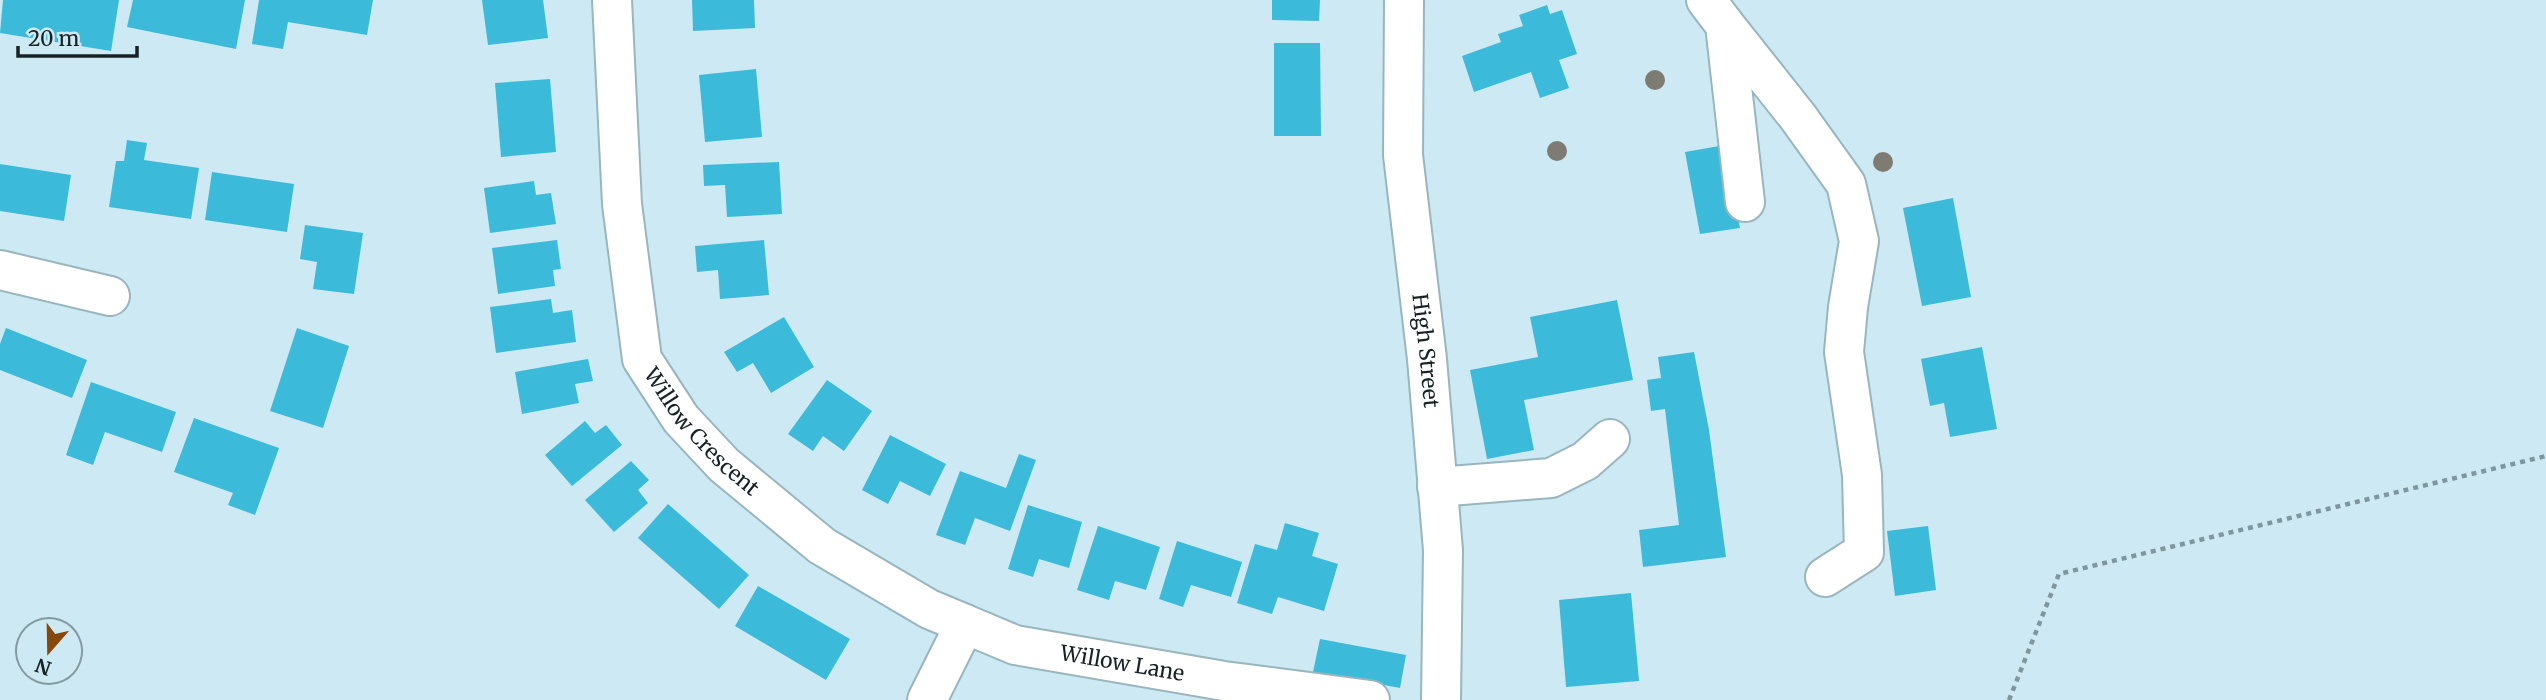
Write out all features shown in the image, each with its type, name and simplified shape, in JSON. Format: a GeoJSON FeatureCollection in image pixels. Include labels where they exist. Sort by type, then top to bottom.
{"type":"FeatureCollection","features":[{"type":"Feature","properties":{"kind":"street","name":"Willow Crescent"},"geometry":{"type":"LineString","coordinates":[[612,0],[622,204],[642,359],[681,419],[724,465],[822,546],[929,609],[965,624]]}},
{"type":"Feature","properties":{"kind":"street","name":"High Street"},"geometry":{"type":"LineString","coordinates":[[1404,0],[1404,155],[1427,359],[1443,550],[1441,700]]}},
{"type":"Feature","properties":{"kind":"street"},"geometry":{"type":"LineString","coordinates":[[1715,12],[1745,202]]}},
{"type":"Feature","properties":{"kind":"street"},"geometry":{"type":"LineString","coordinates":[[1715,12],[1846,184],[1859,241],[1844,352],[1862,475],[1864,552],[1825,577]]}},
{"type":"Feature","properties":{"kind":"street"},"geometry":{"type":"LineString","coordinates":[[0,270],[110,296]]}},
{"type":"Feature","properties":{"kind":"street"},"geometry":{"type":"LineString","coordinates":[[1437,487],[1551,478],[1585,461],[1610,439]]}},
{"type":"Feature","properties":{"kind":"street"},"geometry":{"type":"LineString","coordinates":[[927,700],[965,624]]}},
{"type":"Feature","properties":{"kind":"street","name":"Willow Lane"},"geometry":{"type":"LineString","coordinates":[[965,624],[1015,645],[1224,681],[1370,700]]}},
{"type":"Feature","properties":{"kind":"path"},"geometry":{"type":"LineString","coordinates":[[2009,700],[2059,574],[2546,456]]}},
{"type":"Feature","properties":{"kind":"building"},"geometry":{"type":"Polygon","coordinates":[[[3,0],[119,0],[111,51],[0,33],[3,0]]]}},
{"type":"Feature","properties":{"kind":"building"},"geometry":{"type":"Polygon","coordinates":[[[133,0],[245,0],[236,49],[127,27],[133,0]]]}},
{"type":"Feature","properties":{"kind":"building"},"geometry":{"type":"Polygon","coordinates":[[[259,0],[373,0],[367,35],[288,22],[283,49],[252,44],[259,0]]]}},
{"type":"Feature","properties":{"kind":"building"},"geometry":{"type":"Polygon","coordinates":[[[482,0],[543,0],[548,38],[488,45],[482,0]]]}},
{"type":"Feature","properties":{"kind":"building"},"geometry":{"type":"Polygon","coordinates":[[[692,0],[754,0],[755,28],[693,31],[692,0]]]}},
{"type":"Feature","properties":{"kind":"building"},"geometry":{"type":"Polygon","coordinates":[[[1272,0],[1320,0],[1319,21],[1272,20],[1272,0]]]}},
{"type":"Feature","properties":{"kind":"building"},"geometry":{"type":"Polygon","coordinates":[[[1547,5],[1550,14],[1562,10],[1577,54],[1559,60],[1569,88],[1540,98],[1531,72],[1474,92],[1462,56],[1501,42],[1498,34],[1523,26],[1519,15],[1547,5]]]}},
{"type":"Feature","properties":{"kind":"building"},"geometry":{"type":"Polygon","coordinates":[[[1274,43],[1320,43],[1321,136],[1274,136],[1274,43]]]}},
{"type":"Feature","properties":{"kind":"building"},"geometry":{"type":"Polygon","coordinates":[[[756,69],[762,137],[705,142],[699,75],[756,69]]]}},
{"type":"Feature","properties":{"kind":"building"},"geometry":{"type":"Polygon","coordinates":[[[550,79],[556,152],[501,157],[495,83],[550,79]]]}},
{"type":"Feature","properties":{"kind":"building"},"geometry":{"type":"Polygon","coordinates":[[[127,140],[147,143],[144,160],[199,168],[191,219],[109,207],[116,161],[124,161],[127,140]]]}},
{"type":"Feature","properties":{"kind":"building"},"geometry":{"type":"Polygon","coordinates":[[[1725,145],[1740,228],[1700,234],[1685,152],[1725,145]]]}},
{"type":"Feature","properties":{"kind":"building"},"geometry":{"type":"Polygon","coordinates":[[[779,162],[782,214],[727,217],[725,185],[704,186],[703,165],[779,162]]]}},
{"type":"Feature","properties":{"kind":"building"},"geometry":{"type":"Polygon","coordinates":[[[0,164],[71,175],[64,221],[0,211],[0,164]]]}},
{"type":"Feature","properties":{"kind":"building"},"geometry":{"type":"Polygon","coordinates":[[[212,172],[294,184],[287,232],[205,220],[212,172]]]}},
{"type":"Feature","properties":{"kind":"building"},"geometry":{"type":"Polygon","coordinates":[[[534,181],[536,195],[551,193],[556,224],[490,233],[484,188],[534,181]]]}},
{"type":"Feature","properties":{"kind":"building"},"geometry":{"type":"Polygon","coordinates":[[[1953,198],[1971,297],[1922,306],[1903,208],[1953,198]]]}},
{"type":"Feature","properties":{"kind":"building"},"geometry":{"type":"Polygon","coordinates":[[[305,225],[363,233],[354,294],[313,289],[317,262],[300,259],[305,225]]]}},
{"type":"Feature","properties":{"kind":"building"},"geometry":{"type":"Polygon","coordinates":[[[557,240],[561,269],[553,270],[555,286],[498,294],[492,248],[557,240]]]}},
{"type":"Feature","properties":{"kind":"building"},"geometry":{"type":"Polygon","coordinates":[[[764,240],[769,295],[720,299],[718,270],[697,272],[695,246],[764,240]]]}},
{"type":"Feature","properties":{"kind":"building"},"geometry":{"type":"Polygon","coordinates":[[[551,299],[553,313],[572,310],[576,342],[496,353],[490,307],[551,299]]]}},
{"type":"Feature","properties":{"kind":"building"},"geometry":{"type":"Polygon","coordinates":[[[1617,300],[1633,380],[1524,400],[1534,450],[1487,459],[1470,370],[1538,357],[1530,317],[1617,300]]]}},
{"type":"Feature","properties":{"kind":"building"},"geometry":{"type":"Polygon","coordinates":[[[784,317],[814,367],[771,393],[753,363],[737,372],[724,352],[784,317]]]}},
{"type":"Feature","properties":{"kind":"building"},"geometry":{"type":"Polygon","coordinates":[[[6,328],[87,360],[72,398],[0,370],[0,344],[6,328]]]}},
{"type":"Feature","properties":{"kind":"building"},"geometry":{"type":"Polygon","coordinates":[[[297,328],[349,346],[323,428],[270,411],[297,328]]]}},
{"type":"Feature","properties":{"kind":"building"},"geometry":{"type":"Polygon","coordinates":[[[1982,347],[1997,429],[1950,437],[1944,403],[1930,406],[1921,359],[1982,347]]]}},
{"type":"Feature","properties":{"kind":"building"},"geometry":{"type":"Polygon","coordinates":[[[1694,352],[1709,430],[1726,557],[1643,567],[1639,530],[1679,525],[1665,409],[1651,411],[1647,380],[1661,378],[1658,357],[1694,352]]]}},
{"type":"Feature","properties":{"kind":"building"},"geometry":{"type":"Polygon","coordinates":[[[588,359],[593,381],[575,384],[579,403],[522,414],[515,372],[588,359]]]}},
{"type":"Feature","properties":{"kind":"building"},"geometry":{"type":"Polygon","coordinates":[[[827,380],[872,411],[844,451],[823,436],[813,451],[788,434],[827,380]]]}},
{"type":"Feature","properties":{"kind":"building"},"geometry":{"type":"Polygon","coordinates":[[[91,382],[176,412],[162,452],[105,432],[93,465],[66,455],[91,382]]]}},
{"type":"Feature","properties":{"kind":"building"},"geometry":{"type":"Polygon","coordinates":[[[194,418],[279,448],[255,515],[228,505],[233,493],[174,472],[194,418]]]}},
{"type":"Feature","properties":{"kind":"building"},"geometry":{"type":"Polygon","coordinates":[[[585,421],[595,433],[606,425],[622,445],[572,486],[545,455],[585,421]]]}},
{"type":"Feature","properties":{"kind":"building"},"geometry":{"type":"Polygon","coordinates":[[[890,435],[946,464],[930,496],[900,481],[888,504],[862,490],[890,435]]]}},
{"type":"Feature","properties":{"kind":"building"},"geometry":{"type":"Polygon","coordinates":[[[1019,454],[1036,460],[1010,531],[975,518],[965,545],[936,535],[960,471],[1006,488],[1019,454]]]}},
{"type":"Feature","properties":{"kind":"building"},"geometry":{"type":"Polygon","coordinates":[[[631,461],[649,480],[638,490],[648,503],[614,532],[585,500],[631,461]]]}},
{"type":"Feature","properties":{"kind":"building"},"geometry":{"type":"Polygon","coordinates":[[[668,504],[749,575],[719,609],[638,538],[668,504]]]}},
{"type":"Feature","properties":{"kind":"building"},"geometry":{"type":"Polygon","coordinates":[[[1028,505],[1082,522],[1069,568],[1039,559],[1033,577],[1008,569],[1028,505]]]}},
{"type":"Feature","properties":{"kind":"building"},"geometry":{"type":"Polygon","coordinates":[[[1285,523],[1319,533],[1312,556],[1338,564],[1324,611],[1278,597],[1272,614],[1237,603],[1255,544],[1277,550],[1285,523]]]}},
{"type":"Feature","properties":{"kind":"building"},"geometry":{"type":"Polygon","coordinates":[[[1098,526],[1160,547],[1146,590],[1115,581],[1109,600],[1077,590],[1098,526]]]}},
{"type":"Feature","properties":{"kind":"building"},"geometry":{"type":"Polygon","coordinates":[[[1928,526],[1936,590],[1895,596],[1887,531],[1928,526]]]}},
{"type":"Feature","properties":{"kind":"building"},"geometry":{"type":"Polygon","coordinates":[[[1177,541],[1242,562],[1231,597],[1191,585],[1183,607],[1159,599],[1177,541]]]}},
{"type":"Feature","properties":{"kind":"building"},"geometry":{"type":"Polygon","coordinates":[[[758,586],[850,639],[826,680],[735,626],[758,586]]]}},
{"type":"Feature","properties":{"kind":"building"},"geometry":{"type":"Polygon","coordinates":[[[1631,593],[1639,681],[1566,687],[1559,600],[1631,593]]]}},
{"type":"Feature","properties":{"kind":"building"},"geometry":{"type":"Polygon","coordinates":[[[1320,639],[1406,655],[1400,688],[1313,672],[1320,639]]]}}]}
